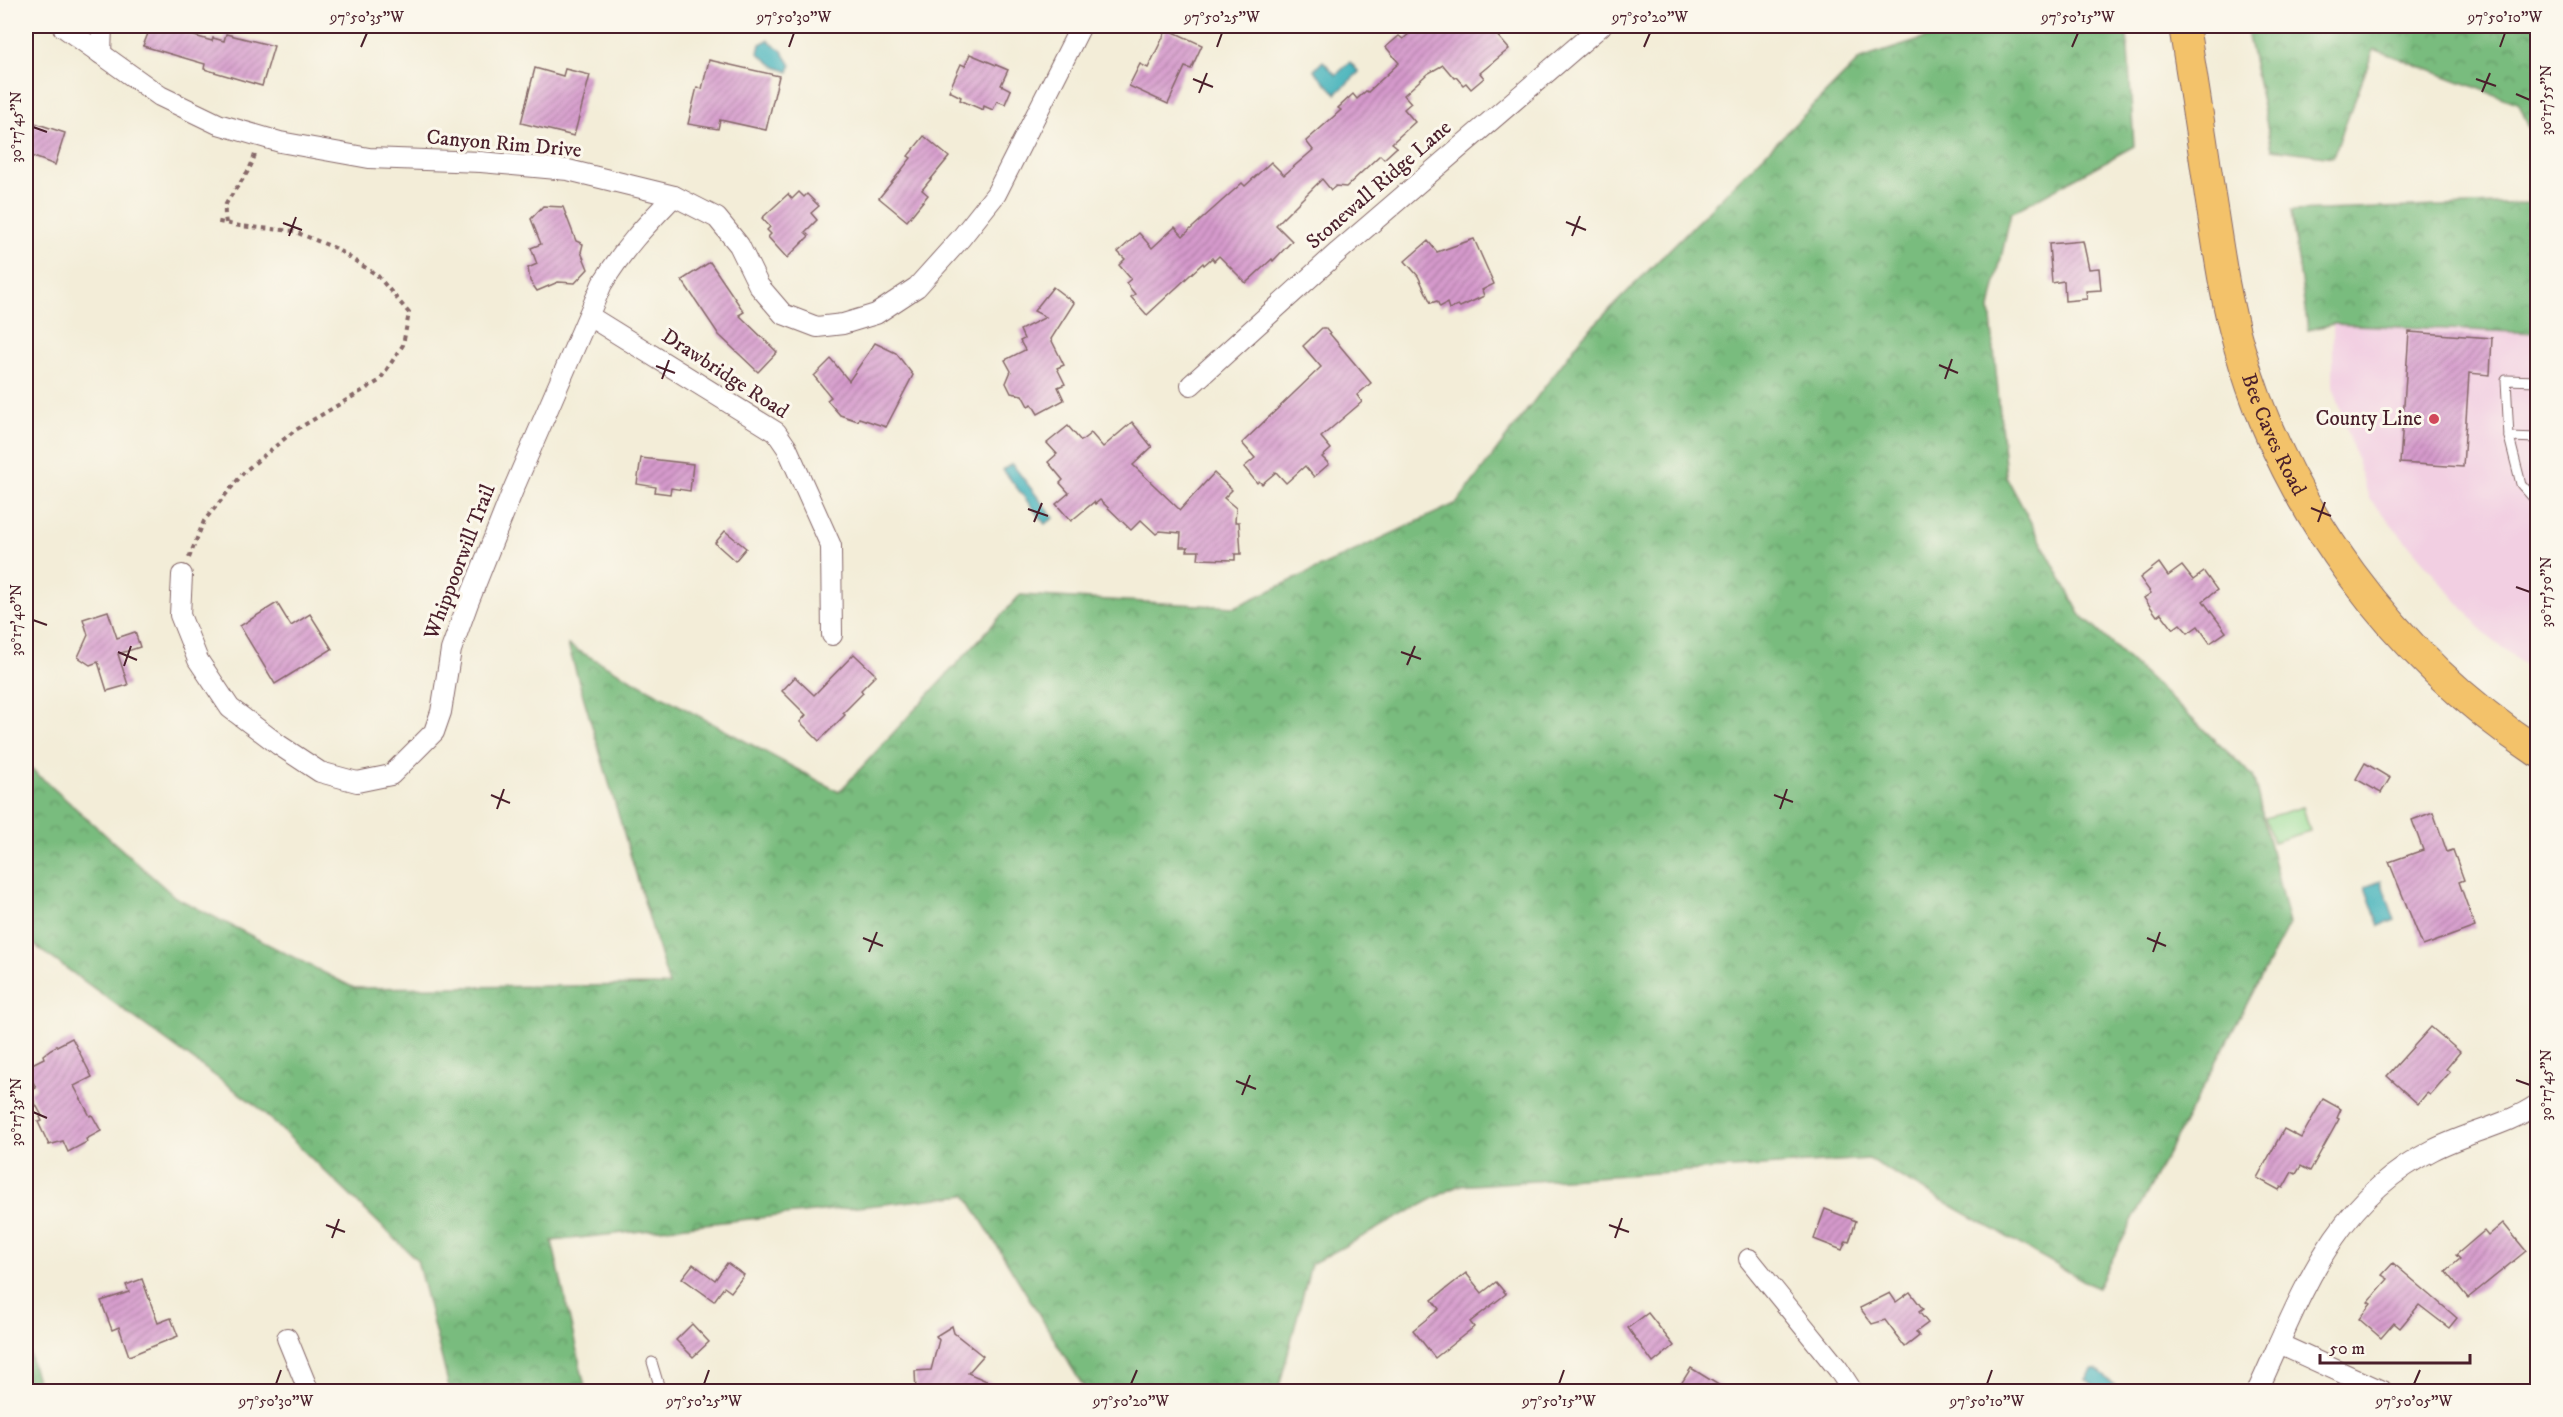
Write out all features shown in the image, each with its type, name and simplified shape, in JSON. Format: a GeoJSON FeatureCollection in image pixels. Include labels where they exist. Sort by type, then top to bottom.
{"type":"FeatureCollection","features":[{"type":"Feature","properties":{"kind":"main road","name":"Bee Caves Road"},"geometry":{"type":"LineString","coordinates":[[2184,26],[2219,256],[2237,342],[2258,404],[2289,472],[2333,548],[2388,619],[2438,671],[2502,729],[2538,752]]}},
{"type":"Feature","properties":{"kind":"street","name":"Canyon Rim Drive"},"geometry":{"type":"LineString","coordinates":[[62,26],[160,96],[218,124],[280,142],[369,158],[481,162],[568,170],[674,196],[717,218],[739,245],[759,286],[783,314],[817,327],[843,324],[876,314],[916,287],[961,238],[996,194],[1081,26]]}},
{"type":"Feature","properties":{"kind":"street"},"geometry":{"type":"LineString","coordinates":[[101,54],[102,26]]}},
{"type":"Feature","properties":{"kind":"street","name":"Stonewall Ridge Lane"},"geometry":{"type":"LineString","coordinates":[[1191,385],[1338,252],[1601,26]]}},
{"type":"Feature","properties":{"kind":"street","name":"Whippoorwill Trail"},"geometry":{"type":"LineString","coordinates":[[182,575],[180,615],[198,660],[230,708],[320,772],[357,782],[391,775],[434,732],[441,712],[451,650],[468,603],[513,490],[602,284],[618,257],[635,236],[674,196]]}},
{"type":"Feature","properties":{"kind":"street","name":"Drawbridge Road"},"geometry":{"type":"LineString","coordinates":[[589,316],[776,432],[787,448],[831,546],[832,635]]}},
{"type":"Feature","properties":{"kind":"street"},"geometry":{"type":"LineString","coordinates":[[2257,1392],[2311,1273],[2365,1197],[2394,1173],[2434,1149],[2520,1116],[2538,1104]]}},
{"type":"Feature","properties":{"kind":"street"},"geometry":{"type":"LineString","coordinates":[[1749,1259],[1853,1392]]}},
{"type":"Feature","properties":{"kind":"street"},"geometry":{"type":"LineString","coordinates":[[286,1338],[309,1392]]}},
{"type":"Feature","properties":{"kind":"street"},"geometry":{"type":"LineString","coordinates":[[2279,1344],[2384,1392]]}},
{"type":"Feature","properties":{"kind":"lane"},"geometry":{"type":"LineString","coordinates":[[2538,381],[2506,380],[2509,437],[2521,484],[2538,503]]}},
{"type":"Feature","properties":{"kind":"lane"},"geometry":{"type":"LineString","coordinates":[[2509,437],[2538,438]]}},
{"type":"Feature","properties":{"kind":"lane"},"geometry":{"type":"LineString","coordinates":[[652,1362],[661,1392]]}},
{"type":"Feature","properties":{"kind":"path"},"geometry":{"type":"LineString","coordinates":[[226,223],[225,206],[252,166],[260,136]]}},
{"type":"Feature","properties":{"kind":"path"},"geometry":{"type":"LineString","coordinates":[[182,575],[204,521],[244,471],[294,431],[379,381],[403,345],[409,313],[377,275],[334,248],[293,231],[214,220]]}},
{"type":"Feature","properties":{"kind":"shaded area"},"geometry":{"type":"Polygon","coordinates":[[[2333,324],[2537,333],[2537,675],[2486,635],[2369,498],[2333,386],[2333,324]]]}},
{"type":"Feature","properties":{"kind":"green space"},"geometry":{"type":"Polygon","coordinates":[[[1964,26],[2078,26],[2127,33],[2134,146],[2011,213],[1990,308],[2006,476],[2080,614],[2253,776],[2289,924],[2097,1288],[1869,1159],[1457,1186],[1311,1264],[1278,1391],[1086,1391],[966,1195],[552,1241],[586,1391],[450,1391],[417,1260],[258,1107],[26,939],[26,764],[175,897],[354,988],[669,985],[568,645],[839,792],[1020,595],[1235,607],[1457,503],[1583,336],[1860,59],[1964,26]]]}},
{"type":"Feature","properties":{"kind":"green space"},"geometry":{"type":"Polygon","coordinates":[[[2246,26],[2537,26],[2537,333],[2333,324],[2308,330],[2291,211],[2529,203],[2531,133],[2519,104],[2374,49],[2333,157],[2272,149],[2246,26]]]}},
{"type":"Feature","properties":{"kind":"green space"},"geometry":{"type":"Polygon","coordinates":[[[2303,807],[2310,831],[2273,842],[2265,818],[2303,807]]]}},
{"type":"Feature","properties":{"kind":"green space"},"geometry":{"type":"Polygon","coordinates":[[[26,1343],[40,1391],[26,1391],[26,1343]]]}},
{"type":"Feature","properties":{"kind":"water"},"geometry":{"type":"Polygon","coordinates":[[[768,40],[782,51],[791,65],[789,72],[776,67],[758,53],[760,44],[768,40]]]}},
{"type":"Feature","properties":{"kind":"water"},"geometry":{"type":"Polygon","coordinates":[[[1323,61],[1336,75],[1350,62],[1359,72],[1336,94],[1314,70],[1323,61]]]}},
{"type":"Feature","properties":{"kind":"water"},"geometry":{"type":"Polygon","coordinates":[[[1012,464],[1054,518],[1045,524],[1003,470],[1012,464]]]}},
{"type":"Feature","properties":{"kind":"water"},"geometry":{"type":"Polygon","coordinates":[[[2381,881],[2395,920],[2379,926],[2365,887],[2381,881]]]}},
{"type":"Feature","properties":{"kind":"water"},"geometry":{"type":"Polygon","coordinates":[[[2092,1370],[2097,1370],[2116,1386],[2114,1391],[2101,1391],[2086,1379],[2092,1370]]]}},
{"type":"Feature","properties":{"kind":"building"},"geometry":{"type":"Polygon","coordinates":[[[151,26],[160,26],[212,41],[213,38],[224,41],[226,34],[274,46],[262,86],[204,69],[205,64],[143,46],[151,26]]]}},
{"type":"Feature","properties":{"kind":"building"},"geometry":{"type":"Polygon","coordinates":[[[1418,26],[1508,26],[1497,35],[1509,49],[1480,73],[1484,78],[1471,89],[1466,83],[1463,85],[1456,77],[1454,78],[1443,65],[1427,74],[1404,95],[1411,103],[1404,109],[1415,122],[1392,143],[1397,147],[1384,159],[1380,155],[1346,187],[1336,186],[1331,190],[1322,179],[1276,225],[1292,241],[1273,261],[1272,259],[1246,283],[1219,256],[1214,261],[1212,258],[1204,265],[1203,263],[1147,315],[1131,297],[1135,294],[1126,283],[1131,279],[1119,265],[1125,259],[1118,252],[1139,233],[1152,248],[1175,227],[1183,236],[1242,183],[1245,186],[1271,162],[1284,175],[1313,150],[1306,141],[1341,110],[1338,108],[1353,94],[1357,99],[1366,91],[1368,92],[1399,63],[1386,47],[1399,36],[1403,39],[1418,26]]]}},
{"type":"Feature","properties":{"kind":"building"},"geometry":{"type":"Polygon","coordinates":[[[1167,29],[1202,45],[1191,69],[1185,67],[1168,104],[1129,86],[1140,64],[1148,68],[1167,29]]]}},
{"type":"Feature","properties":{"kind":"building"},"geometry":{"type":"Polygon","coordinates":[[[970,54],[1008,70],[1001,85],[1011,90],[1005,104],[997,101],[993,110],[984,106],[983,110],[960,100],[961,97],[949,91],[961,64],[965,66],[970,54]]]}},
{"type":"Feature","properties":{"kind":"building"},"geometry":{"type":"Polygon","coordinates":[[[709,60],[779,76],[766,130],[720,120],[718,129],[688,124],[697,87],[702,89],[709,60]]]}},
{"type":"Feature","properties":{"kind":"building"},"geometry":{"type":"Polygon","coordinates":[[[535,68],[563,76],[565,69],[590,75],[574,136],[521,123],[535,68]]]}},
{"type":"Feature","properties":{"kind":"building"},"geometry":{"type":"Polygon","coordinates":[[[26,120],[65,133],[55,165],[26,154],[26,120]]]}},
{"type":"Feature","properties":{"kind":"building"},"geometry":{"type":"Polygon","coordinates":[[[924,136],[949,157],[922,190],[928,195],[907,221],[879,198],[911,158],[908,156],[924,136]]]}},
{"type":"Feature","properties":{"kind":"building"},"geometry":{"type":"Polygon","coordinates":[[[799,192],[804,197],[807,194],[819,206],[811,213],[817,220],[805,232],[809,236],[787,258],[768,237],[771,234],[767,230],[770,227],[762,218],[788,194],[792,199],[799,192]]]}},
{"type":"Feature","properties":{"kind":"building"},"geometry":{"type":"Polygon","coordinates":[[[543,206],[563,207],[576,241],[583,244],[581,252],[588,269],[575,283],[558,282],[537,291],[530,281],[528,268],[537,264],[531,248],[541,244],[531,219],[543,206]]]}},
{"type":"Feature","properties":{"kind":"building"},"geometry":{"type":"Polygon","coordinates":[[[1474,239],[1494,284],[1482,290],[1484,296],[1460,307],[1458,305],[1449,309],[1447,303],[1440,307],[1437,301],[1431,303],[1418,276],[1405,261],[1428,241],[1437,252],[1474,239]]]}},
{"type":"Feature","properties":{"kind":"building"},"geometry":{"type":"Polygon","coordinates":[[[2083,241],[2089,269],[2099,268],[2101,290],[2086,291],[2087,299],[2065,301],[2064,281],[2052,283],[2049,244],[2083,241]]]}},
{"type":"Feature","properties":{"kind":"building"},"geometry":{"type":"Polygon","coordinates":[[[710,262],[744,312],[739,315],[777,352],[758,372],[719,335],[682,280],[710,262]]]}},
{"type":"Feature","properties":{"kind":"building"},"geometry":{"type":"Polygon","coordinates":[[[1053,287],[1074,303],[1051,339],[1064,365],[1057,368],[1065,384],[1058,387],[1064,400],[1038,414],[1032,404],[1028,406],[1022,395],[1011,393],[1006,383],[1011,371],[1005,360],[1025,350],[1020,341],[1024,339],[1020,330],[1046,317],[1034,311],[1053,287]]]}},
{"type":"Feature","properties":{"kind":"building"},"geometry":{"type":"Polygon","coordinates":[[[1322,328],[1325,328],[1371,383],[1357,395],[1362,402],[1321,437],[1331,449],[1322,457],[1329,464],[1314,477],[1305,466],[1286,483],[1276,472],[1262,484],[1259,481],[1257,483],[1244,467],[1255,458],[1242,443],[1321,367],[1303,346],[1322,328]]]}},
{"type":"Feature","properties":{"kind":"building","name":"County Line"},"geometry":{"type":"Polygon","coordinates":[[[2409,332],[2492,338],[2490,375],[2469,373],[2463,467],[2400,463],[2409,332]]]}},
{"type":"Feature","properties":{"kind":"building"},"geometry":{"type":"Polygon","coordinates":[[[875,343],[896,353],[913,375],[886,427],[859,418],[858,421],[840,415],[827,400],[831,397],[814,376],[831,359],[849,381],[875,343]]]}},
{"type":"Feature","properties":{"kind":"building"},"geometry":{"type":"Polygon","coordinates":[[[1132,422],[1152,447],[1133,465],[1180,510],[1214,473],[1232,490],[1224,498],[1236,508],[1235,522],[1239,522],[1241,554],[1235,554],[1235,560],[1198,559],[1199,551],[1187,551],[1188,547],[1180,547],[1181,533],[1160,531],[1156,534],[1141,520],[1131,530],[1100,500],[1095,504],[1094,502],[1071,521],[1056,504],[1069,493],[1060,483],[1063,480],[1048,462],[1057,454],[1047,443],[1068,426],[1081,441],[1091,433],[1103,447],[1132,422]]]}},
{"type":"Feature","properties":{"kind":"building"},"geometry":{"type":"Polygon","coordinates":[[[641,458],[693,464],[690,491],[671,488],[670,494],[655,492],[656,487],[637,484],[641,458]]]}},
{"type":"Feature","properties":{"kind":"building"},"geometry":{"type":"Polygon","coordinates":[[[725,531],[746,548],[735,561],[715,543],[725,531]]]}},
{"type":"Feature","properties":{"kind":"building"},"geometry":{"type":"Polygon","coordinates":[[[2159,563],[2168,576],[2182,566],[2193,580],[2204,572],[2217,590],[2203,601],[2226,632],[2210,643],[2198,626],[2188,633],[2180,624],[2173,629],[2161,613],[2157,616],[2144,598],[2151,593],[2140,578],[2159,563]]]}},
{"type":"Feature","properties":{"kind":"building"},"geometry":{"type":"Polygon","coordinates":[[[277,603],[291,626],[310,614],[332,649],[275,684],[240,626],[277,603]]]}},
{"type":"Feature","properties":{"kind":"building"},"geometry":{"type":"Polygon","coordinates":[[[108,611],[117,638],[135,632],[140,647],[118,654],[128,685],[107,691],[98,662],[90,665],[78,657],[88,635],[83,619],[108,611]]]}},
{"type":"Feature","properties":{"kind":"building"},"geometry":{"type":"Polygon","coordinates":[[[854,654],[876,675],[861,690],[863,693],[843,713],[845,715],[819,741],[800,722],[806,715],[782,691],[795,677],[814,695],[854,654]]]}},
{"type":"Feature","properties":{"kind":"building"},"geometry":{"type":"Polygon","coordinates":[[[2365,763],[2390,778],[2381,793],[2356,779],[2365,763]]]}},
{"type":"Feature","properties":{"kind":"building"},"geometry":{"type":"Polygon","coordinates":[[[2433,812],[2447,852],[2453,850],[2464,880],[2459,882],[2475,927],[2423,946],[2389,862],[2423,850],[2412,820],[2433,812]]]}},
{"type":"Feature","properties":{"kind":"building"},"geometry":{"type":"Polygon","coordinates":[[[2431,1027],[2460,1052],[2446,1069],[2450,1072],[2430,1095],[2427,1093],[2418,1104],[2387,1076],[2431,1027]]]}},
{"type":"Feature","properties":{"kind":"building"},"geometry":{"type":"Polygon","coordinates":[[[72,1038],[92,1077],[74,1086],[101,1131],[68,1152],[63,1141],[49,1145],[38,1122],[42,1121],[40,1117],[42,1116],[29,1092],[36,1088],[26,1067],[44,1058],[43,1055],[51,1049],[72,1038]]]}},
{"type":"Feature","properties":{"kind":"building"},"geometry":{"type":"Polygon","coordinates":[[[2323,1099],[2341,1109],[2337,1118],[2339,1119],[2310,1171],[2301,1166],[2296,1174],[2292,1172],[2283,1188],[2279,1190],[2257,1178],[2284,1129],[2301,1138],[2323,1099]]]}},
{"type":"Feature","properties":{"kind":"building"},"geometry":{"type":"Polygon","coordinates":[[[1825,1209],[1856,1221],[1849,1242],[1846,1241],[1842,1250],[1814,1239],[1825,1209]]]}},
{"type":"Feature","properties":{"kind":"building"},"geometry":{"type":"Polygon","coordinates":[[[2503,1223],[2526,1251],[2468,1298],[2446,1271],[2460,1259],[2456,1255],[2484,1231],[2488,1236],[2503,1223]]]}},
{"type":"Feature","properties":{"kind":"building"},"geometry":{"type":"Polygon","coordinates":[[[727,1263],[744,1275],[731,1292],[724,1287],[714,1301],[682,1278],[693,1264],[715,1280],[727,1263]]]}},
{"type":"Feature","properties":{"kind":"building"},"geometry":{"type":"Polygon","coordinates":[[[2393,1263],[2457,1318],[2449,1328],[2419,1305],[2400,1328],[2394,1323],[2381,1338],[2359,1319],[2371,1304],[2368,1302],[2388,1279],[2382,1275],[2393,1263]]]}},
{"type":"Feature","properties":{"kind":"building"},"geometry":{"type":"Polygon","coordinates":[[[1466,1273],[1482,1293],[1496,1282],[1506,1294],[1470,1322],[1474,1327],[1435,1358],[1413,1330],[1439,1309],[1432,1300],[1466,1273]]]}},
{"type":"Feature","properties":{"kind":"building"},"geometry":{"type":"Polygon","coordinates":[[[142,1279],[158,1323],[171,1318],[178,1336],[129,1356],[119,1327],[112,1330],[101,1301],[129,1292],[126,1285],[142,1279]]]}},
{"type":"Feature","properties":{"kind":"building"},"geometry":{"type":"Polygon","coordinates":[[[1910,1292],[1923,1309],[1919,1312],[1928,1323],[1916,1332],[1919,1336],[1905,1347],[1885,1320],[1872,1324],[1860,1308],[1890,1293],[1896,1302],[1910,1292]]]}},
{"type":"Feature","properties":{"kind":"building"},"geometry":{"type":"Polygon","coordinates":[[[1648,1313],[1674,1346],[1653,1363],[1628,1328],[1648,1313]]]}},
{"type":"Feature","properties":{"kind":"building"},"geometry":{"type":"Polygon","coordinates":[[[692,1324],[709,1342],[693,1357],[676,1340],[692,1324]]]}},
{"type":"Feature","properties":{"kind":"building"},"geometry":{"type":"Polygon","coordinates":[[[952,1326],[954,1333],[983,1356],[968,1373],[1012,1392],[916,1392],[915,1371],[931,1370],[939,1340],[936,1336],[952,1326]]]}},
{"type":"Feature","properties":{"kind":"building"},"geometry":{"type":"Polygon","coordinates":[[[1691,1368],[1730,1392],[1676,1392],[1691,1368]]]}},
{"type":"Feature","properties":{"kind":"place","name":"County Line"},"geometry":{"type":"Point","coordinates":[2434,419]}}]}
